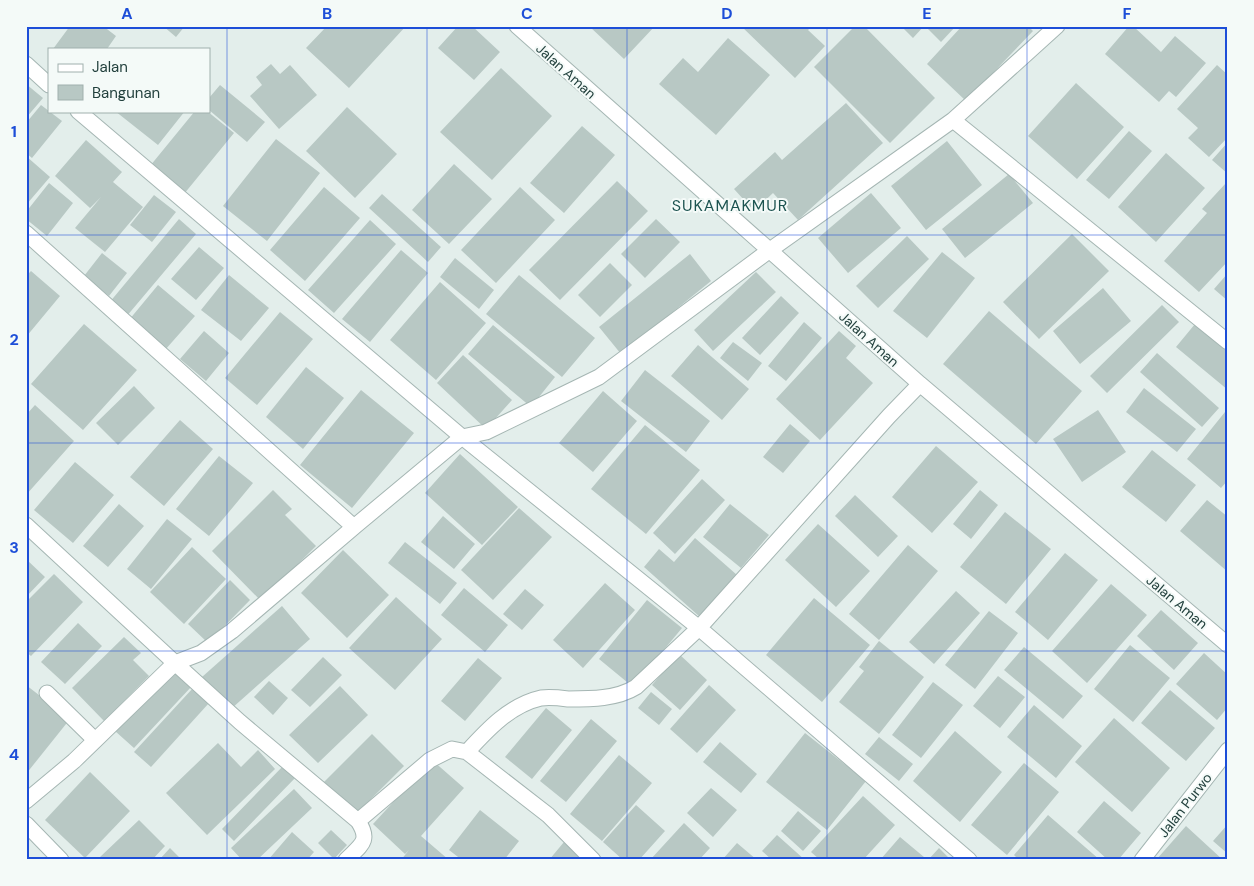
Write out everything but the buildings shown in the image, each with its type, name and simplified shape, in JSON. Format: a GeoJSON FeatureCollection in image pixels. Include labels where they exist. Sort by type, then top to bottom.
{"type":"FeatureCollection","features":[{"type":"Feature","properties":{"kind":"street","name":"Jalan Aman"},"geometry":{"type":"LineString","coordinates":[[517,26],[920,384],[1228,645]]}},
{"type":"Feature","properties":{"kind":"street"},"geometry":{"type":"LineString","coordinates":[[26,801],[95,740],[175,663],[202,653],[232,631],[354,526],[462,437],[486,432],[599,377],[770,250],[952,120],[1057,26]]}},
{"type":"Feature","properties":{"kind":"street"},"geometry":{"type":"LineString","coordinates":[[26,64],[48,84]]}},
{"type":"Feature","properties":{"kind":"street"},"geometry":{"type":"LineString","coordinates":[[79,112],[462,437],[699,628],[969,860]]}},
{"type":"Feature","properties":{"kind":"street"},"geometry":{"type":"LineString","coordinates":[[952,120],[1228,342]]}},
{"type":"Feature","properties":{"kind":"street"},"geometry":{"type":"LineString","coordinates":[[26,234],[354,526]]}},
{"type":"Feature","properties":{"kind":"street"},"geometry":{"type":"LineString","coordinates":[[468,752],[489,728],[522,704],[543,698],[604,697],[627,693],[636,687],[699,628],[920,384]]}},
{"type":"Feature","properties":{"kind":"street"},"geometry":{"type":"LineString","coordinates":[[26,525],[240,722],[358,821],[365,832],[364,841],[346,860]]}},
{"type":"Feature","properties":{"kind":"street"},"geometry":{"type":"LineString","coordinates":[[47,693],[95,740]]}},
{"type":"Feature","properties":{"kind":"street"},"geometry":{"type":"LineString","coordinates":[[358,821],[430,760],[452,749],[468,752],[548,816],[594,860]]}},
{"type":"Feature","properties":{"kind":"street","name":"Jalan Purwo"},"geometry":{"type":"LineString","coordinates":[[1142,860],[1228,750]]}},
{"type":"Feature","properties":{"kind":"street"},"geometry":{"type":"LineString","coordinates":[[26,824],[61,860]]}},
{"type":"Feature","properties":{"kind":"district","name":"SUKAMAKMUR"},"geometry":{"type":"Point","coordinates":[730,205]}}]}
